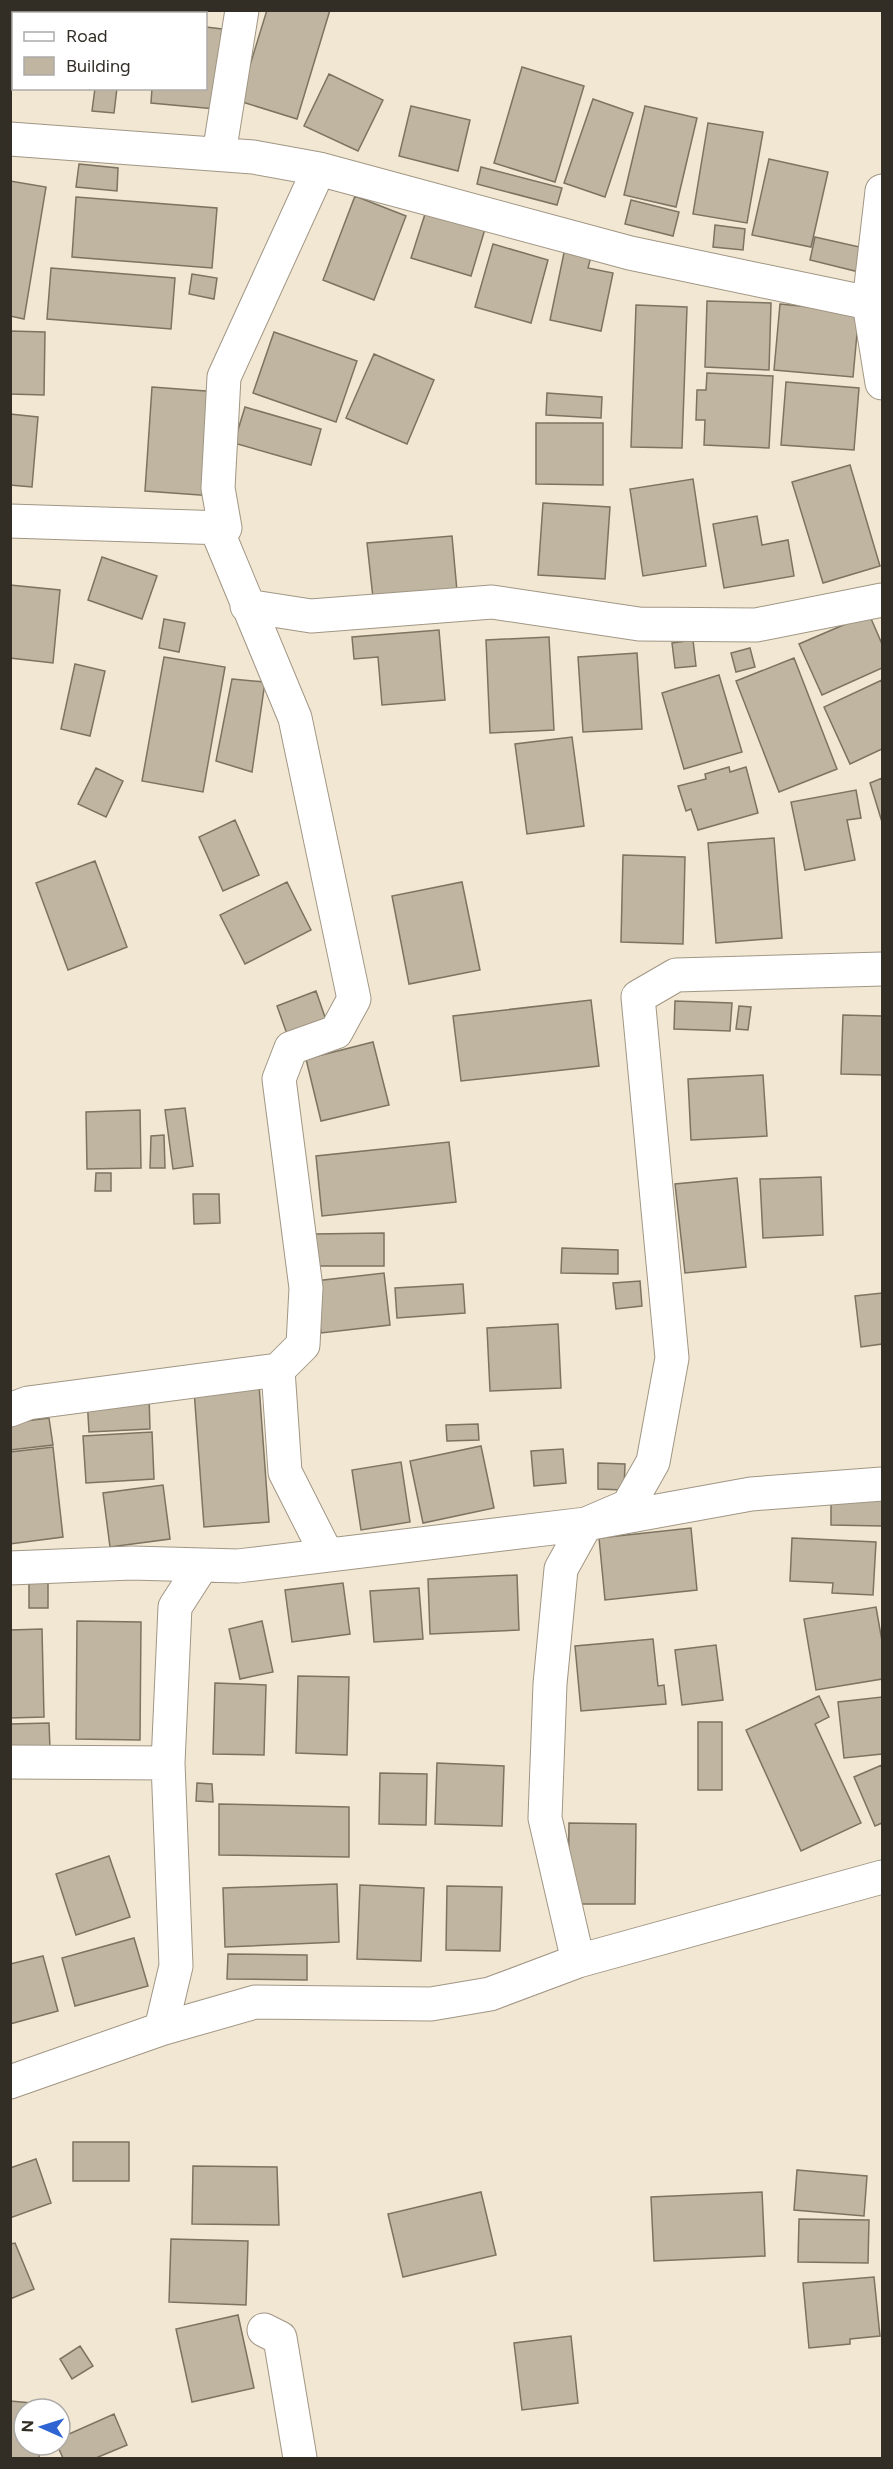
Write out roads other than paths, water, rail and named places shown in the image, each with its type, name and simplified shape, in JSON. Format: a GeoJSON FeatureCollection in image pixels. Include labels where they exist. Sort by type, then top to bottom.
{"type":"FeatureCollection","features":[{"type":"Feature","properties":{"kind":"street"},"geometry":{"type":"LineString","coordinates":[[219,154],[242,10]]}},
{"type":"Feature","properties":{"kind":"street"},"geometry":{"type":"LineString","coordinates":[[10,139],[253,157],[319,169],[630,253],[869,303]]}},
{"type":"Feature","properties":{"kind":"street"},"geometry":{"type":"LineString","coordinates":[[225,528],[218,488],[224,377],[319,169]]}},
{"type":"Feature","properties":{"kind":"street"},"geometry":{"type":"LineString","coordinates":[[882,192],[869,303],[882,383]]}},
{"type":"Feature","properties":{"kind":"street"},"geometry":{"type":"LineString","coordinates":[[10,521],[225,528]]}},
{"type":"Feature","properties":{"kind":"street"},"geometry":{"type":"LineString","coordinates":[[10,1410],[28,1403],[279,1370],[303,1345],[306,1287],[279,1079],[291,1048],[336,1032],[354,999],[296,718],[219,535],[225,528]]}},
{"type":"Feature","properties":{"kind":"street"},"geometry":{"type":"LineString","coordinates":[[247,606],[311,616],[492,602],[639,624],[756,625],[882,600]]}},
{"type":"Feature","properties":{"kind":"street"},"geometry":{"type":"LineString","coordinates":[[578,1961],[545,1818],[550,1684],[561,1569],[586,1524],[628,1506],[653,1462],[672,1358],[638,997],[676,975],[882,969]]}},
{"type":"Feature","properties":{"kind":"street"},"geometry":{"type":"LineString","coordinates":[[279,1370],[285,1472],[327,1555]]}},
{"type":"Feature","properties":{"kind":"street"},"geometry":{"type":"LineString","coordinates":[[10,1568],[144,1563],[238,1566],[586,1524],[751,1494],[882,1484]]}},
{"type":"Feature","properties":{"kind":"street"},"geometry":{"type":"LineString","coordinates":[[144,1563],[175,1607]]}},
{"type":"Feature","properties":{"kind":"street"},"geometry":{"type":"LineString","coordinates":[[161,2029],[176,1966],[168,1763],[175,1607],[202,1564]]}},
{"type":"Feature","properties":{"kind":"street"},"geometry":{"type":"LineString","coordinates":[[10,1762],[168,1763]]}},
{"type":"Feature","properties":{"kind":"street"},"geometry":{"type":"LineString","coordinates":[[14,2077],[161,2029],[255,2002],[431,2004],[490,1994],[578,1961],[882,1877]]}},
{"type":"Feature","properties":{"kind":"street"},"geometry":{"type":"LineString","coordinates":[[264,2330],[280,2338],[300,2458]]}}]}
